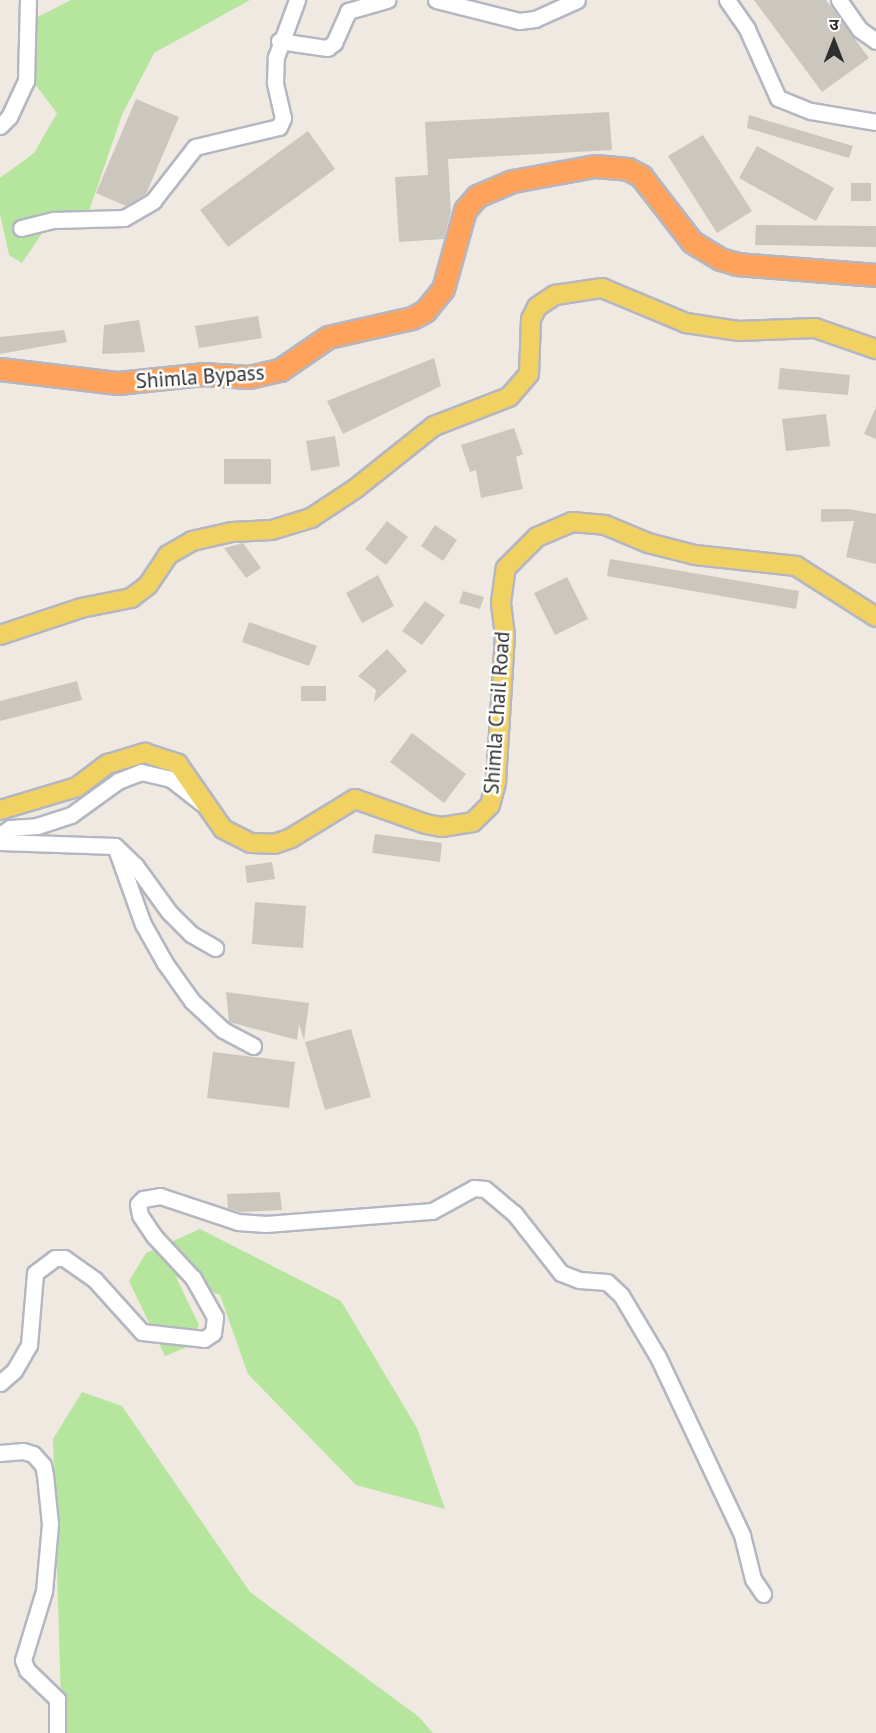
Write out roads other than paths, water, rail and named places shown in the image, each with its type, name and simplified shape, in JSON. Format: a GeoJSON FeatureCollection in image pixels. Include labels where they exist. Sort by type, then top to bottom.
{"type":"FeatureCollection","features":[{"type":"Feature","properties":{"kind":"highway","name":"Shimla Bypass"},"geometry":{"type":"LineString","coordinates":[[0,369],[118,382],[203,374],[249,377],[280,370],[328,337],[412,318],[425,311],[443,289],[465,210],[477,196],[513,181],[595,166],[628,169],[641,176],[692,242],[720,259],[737,264],[876,275]]}},
{"type":"Feature","properties":{"kind":"main road"},"geometry":{"type":"LineString","coordinates":[[0,635],[81,608],[131,598],[148,585],[168,555],[192,541],[232,532],[272,530],[311,518],[356,489],[434,426],[509,397],[529,374],[531,320],[537,307],[555,295],[602,288],[686,323],[739,331],[815,328],[876,349]]}},
{"type":"Feature","properties":{"kind":"main road","name":"Shimla Chail Road"},"geometry":{"type":"LineString","coordinates":[[0,810],[78,787],[108,764],[145,753],[178,764],[224,829],[261,845],[291,838],[356,799],[442,827],[473,822],[484,814],[496,782],[506,636],[501,602],[504,575],[514,556],[559,525],[589,521],[648,543],[694,555],[789,564],[811,572],[876,617]]}},
{"type":"Feature","properties":{"kind":"street"},"geometry":{"type":"LineString","coordinates":[[0,126],[9,117],[26,81],[28,0]]}},
{"type":"Feature","properties":{"kind":"street"},"geometry":{"type":"LineString","coordinates":[[21,228],[54,220],[124,218],[153,201],[195,147],[279,127],[283,118],[274,71],[279,41],[297,0]]}},
{"type":"Feature","properties":{"kind":"street"},"geometry":{"type":"LineString","coordinates":[[279,41],[327,48],[334,43],[348,11],[387,0]]}},
{"type":"Feature","properties":{"kind":"street"},"geometry":{"type":"LineString","coordinates":[[436,0],[519,21],[535,19],[577,0]]}},
{"type":"Feature","properties":{"kind":"street"},"geometry":{"type":"LineString","coordinates":[[728,0],[747,29],[778,99],[811,111],[876,122]]}},
{"type":"Feature","properties":{"kind":"street"},"geometry":{"type":"LineString","coordinates":[[839,0],[859,29],[876,41]]}},
{"type":"Feature","properties":{"kind":"street"},"geometry":{"type":"LineString","coordinates":[[0,835],[10,828],[37,826],[71,815],[118,781],[141,772],[171,779],[209,809]]}},
{"type":"Feature","properties":{"kind":"street"},"geometry":{"type":"LineString","coordinates":[[0,842],[115,846],[135,865],[169,912],[191,934],[215,948]]}},
{"type":"Feature","properties":{"kind":"street"},"geometry":{"type":"LineString","coordinates":[[115,846],[142,924],[165,963],[192,1001],[223,1030],[253,1046]]}},
{"type":"Feature","properties":{"kind":"street"},"geometry":{"type":"LineString","coordinates":[[0,1383],[14,1371],[29,1345],[35,1273],[45,1262],[55,1258],[64,1258],[94,1280],[142,1332],[204,1339],[213,1333],[215,1317],[193,1278],[140,1215],[138,1204],[142,1199],[160,1196],[238,1222],[266,1224],[432,1211],[474,1188],[485,1189],[514,1212],[561,1273],[579,1280],[607,1282],[621,1295],[658,1357],[742,1535],[753,1579],[763,1594]]}},
{"type":"Feature","properties":{"kind":"street"},"geometry":{"type":"LineString","coordinates":[[0,1453],[23,1451],[33,1454],[43,1465],[50,1524],[44,1591],[23,1660],[27,1670],[54,1693],[57,1733]]}}]}
